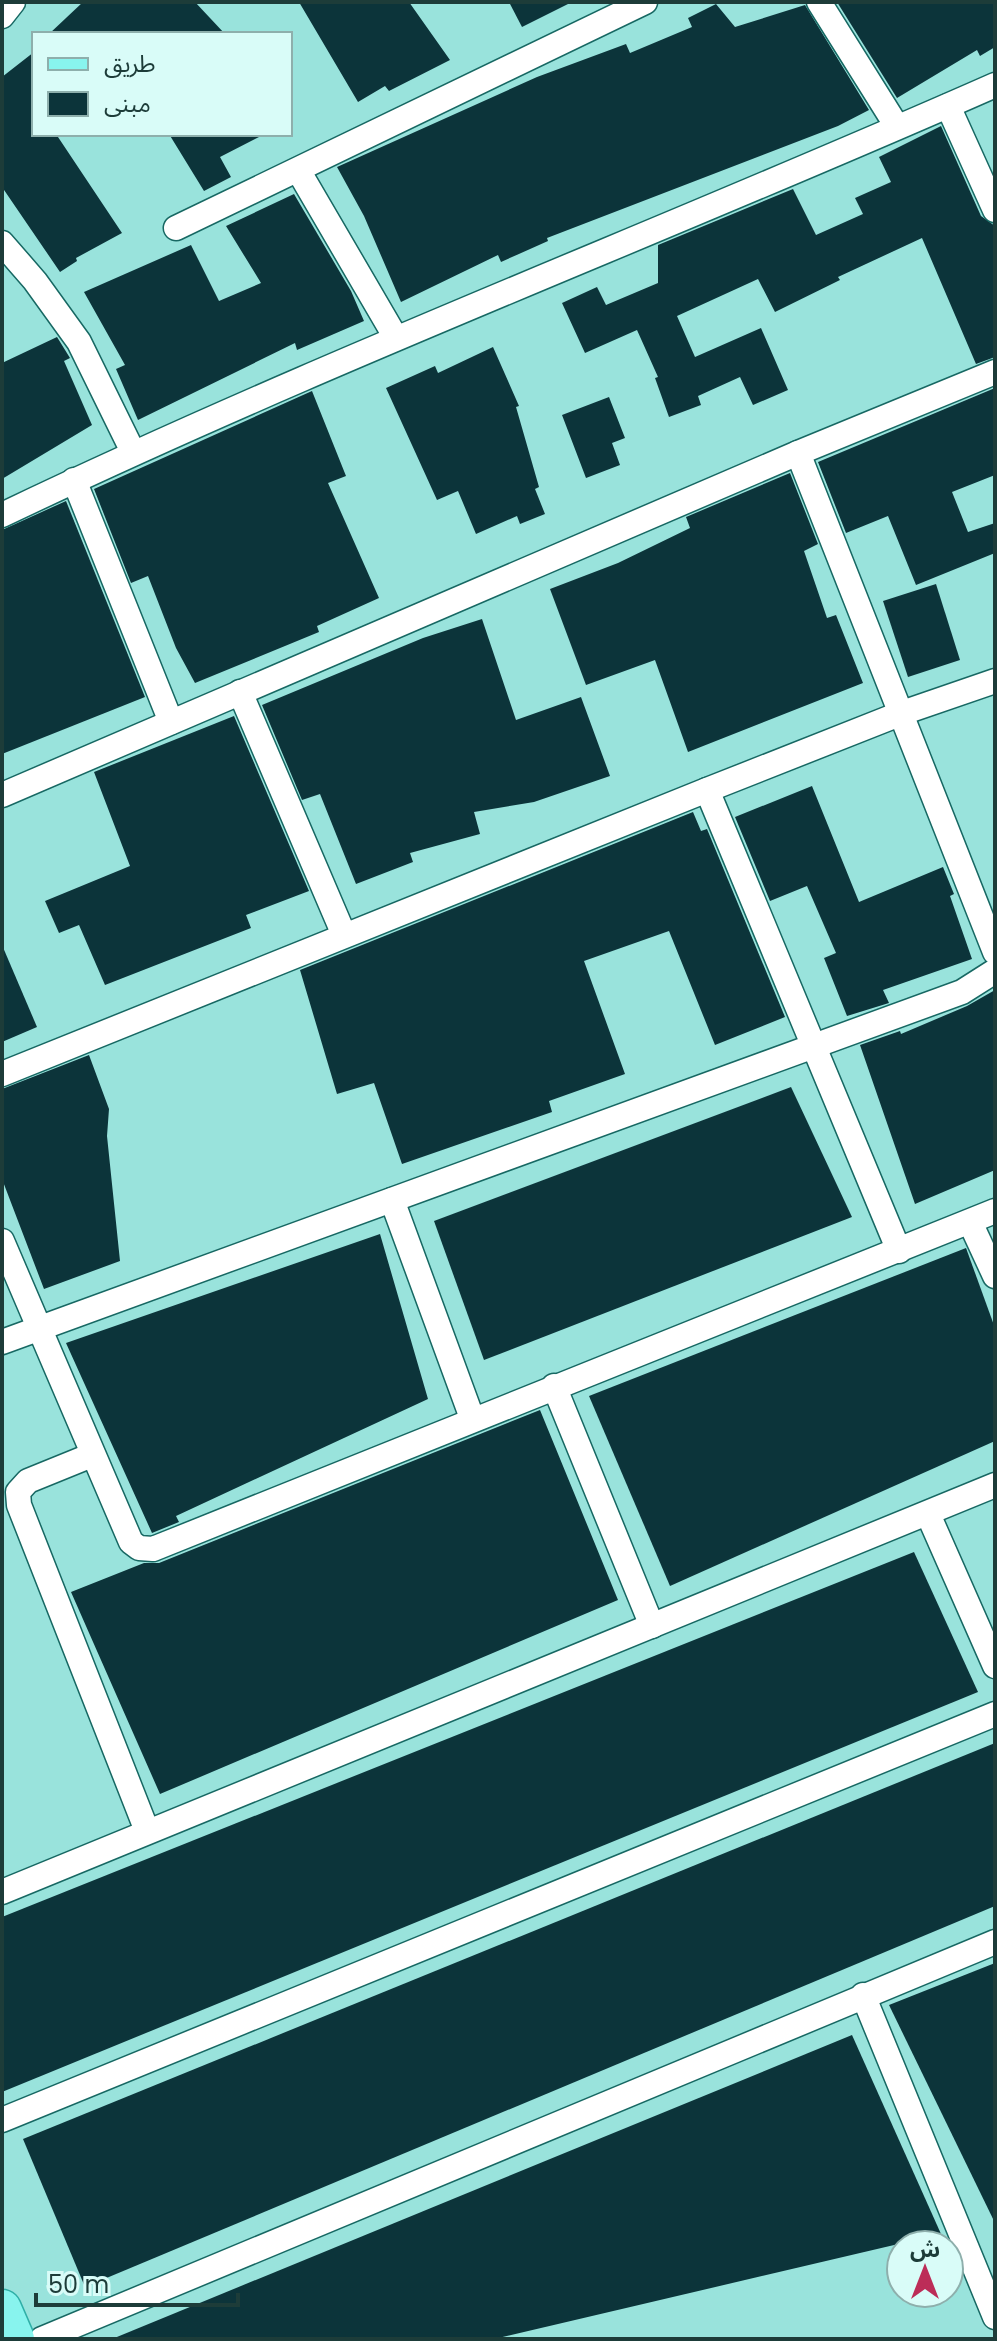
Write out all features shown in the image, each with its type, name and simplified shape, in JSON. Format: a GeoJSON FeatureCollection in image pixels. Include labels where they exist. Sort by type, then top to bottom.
{"type":"FeatureCollection","features":[{"type":"Feature","properties":{"kind":"main road"},"geometry":{"type":"LineString","coordinates":[[2,2309],[15,2339]]}},
{"type":"Feature","properties":{"kind":"street"},"geometry":{"type":"LineString","coordinates":[[2,16],[13,2]]}},
{"type":"Feature","properties":{"kind":"street"},"geometry":{"type":"LineString","coordinates":[[176,228],[645,2]]}},
{"type":"Feature","properties":{"kind":"street"},"geometry":{"type":"LineString","coordinates":[[819,2],[896,125]]}},
{"type":"Feature","properties":{"kind":"street"},"geometry":{"type":"LineString","coordinates":[[2,515],[133,452],[396,338],[995,85]]}},
{"type":"Feature","properties":{"kind":"street"},"geometry":{"type":"LineString","coordinates":[[948,106],[995,210]]}},
{"type":"Feature","properties":{"kind":"street"},"geometry":{"type":"LineString","coordinates":[[298,170],[396,338]]}},
{"type":"Feature","properties":{"kind":"street"},"geometry":{"type":"LineString","coordinates":[[2,243],[35,281],[79,342],[133,452]]}},
{"type":"Feature","properties":{"kind":"street"},"geometry":{"type":"LineString","coordinates":[[2,795],[798,453],[995,372]]}},
{"type":"Feature","properties":{"kind":"street"},"geometry":{"type":"LineString","coordinates":[[798,453],[995,952]]}},
{"type":"Feature","properties":{"kind":"street"},"geometry":{"type":"LineString","coordinates":[[74,480],[171,722]]}},
{"type":"Feature","properties":{"kind":"street"},"geometry":{"type":"LineString","coordinates":[[2,1074],[707,790],[902,713],[995,681]]}},
{"type":"Feature","properties":{"kind":"street"},"geometry":{"type":"LineString","coordinates":[[240,692],[344,935]]}},
{"type":"Feature","properties":{"kind":"street"},"geometry":{"type":"LineString","coordinates":[[707,790],[899,1251]]}},
{"type":"Feature","properties":{"kind":"street"},"geometry":{"type":"LineString","coordinates":[[2,1342],[962,992],[995,971]]}},
{"type":"Feature","properties":{"kind":"street"},"geometry":{"type":"LineString","coordinates":[[392,1200],[472,1418]]}},
{"type":"Feature","properties":{"kind":"street"},"geometry":{"type":"LineString","coordinates":[[2,1241],[131,1542],[139,1548],[153,1549],[472,1418],[995,1211]]}},
{"type":"Feature","properties":{"kind":"street"},"geometry":{"type":"LineString","coordinates":[[970,1222],[995,1276]]}},
{"type":"Feature","properties":{"kind":"street"},"geometry":{"type":"LineString","coordinates":[[554,1386],[652,1626]]}},
{"type":"Feature","properties":{"kind":"street"},"geometry":{"type":"LineString","coordinates":[[92,1455],[28,1481],[18,1492],[19,1505],[147,1831]]}},
{"type":"Feature","properties":{"kind":"street"},"geometry":{"type":"LineString","coordinates":[[2,1892],[995,1485]]}},
{"type":"Feature","properties":{"kind":"street"},"geometry":{"type":"LineString","coordinates":[[928,1514],[995,1666]]}},
{"type":"Feature","properties":{"kind":"street"},"geometry":{"type":"LineString","coordinates":[[2,2120],[995,1714]]}},
{"type":"Feature","properties":{"kind":"street"},"geometry":{"type":"LineString","coordinates":[[42,2339],[995,1942]]}},
{"type":"Feature","properties":{"kind":"street"},"geometry":{"type":"LineString","coordinates":[[863,1995],[995,2317]]}},
{"type":"Feature","properties":{"kind":"building"},"geometry":{"type":"Polygon","coordinates":[[[83,2],[195,2],[223,32],[51,32],[83,2]]]}},
{"type":"Feature","properties":{"kind":"building"},"geometry":{"type":"Polygon","coordinates":[[[299,2],[409,2],[450,60],[389,91],[385,86],[358,102],[299,2]]]}},
{"type":"Feature","properties":{"kind":"building"},"geometry":{"type":"Polygon","coordinates":[[[509,2],[572,2],[522,27],[509,2]]]}},
{"type":"Feature","properties":{"kind":"building"},"geometry":{"type":"Polygon","coordinates":[[[837,2],[995,2],[995,47],[980,56],[977,50],[897,98],[837,2]]]}},
{"type":"Feature","properties":{"kind":"building"},"geometry":{"type":"Polygon","coordinates":[[[716,4],[735,27],[805,5],[869,110],[838,126],[547,238],[548,241],[501,262],[498,255],[401,302],[364,216],[337,167],[537,77],[626,44],[630,53],[692,27],[688,18],[716,4]]]}},
{"type":"Feature","properties":{"kind":"building"},"geometry":{"type":"Polygon","coordinates":[[[32,54],[32,136],[57,136],[122,233],[76,258],[77,261],[60,272],[2,187],[2,77],[32,54]]]}},
{"type":"Feature","properties":{"kind":"building"},"geometry":{"type":"Polygon","coordinates":[[[941,126],[981,216],[995,226],[995,357],[976,364],[922,238],[838,277],[840,280],[775,312],[758,279],[677,316],[695,357],[761,328],[788,390],[753,405],[740,377],[698,396],[701,405],[669,417],[655,378],[658,377],[637,330],[585,353],[562,303],[597,287],[606,305],[658,283],[658,245],[793,189],[816,235],[863,214],[855,198],[891,182],[879,157],[941,126]]]}},
{"type":"Feature","properties":{"kind":"building"},"geometry":{"type":"Polygon","coordinates":[[[170,136],[261,136],[220,157],[231,177],[204,191],[170,136]]]}},
{"type":"Feature","properties":{"kind":"building"},"geometry":{"type":"Polygon","coordinates":[[[294,194],[351,291],[364,321],[297,350],[295,343],[138,420],[116,369],[125,365],[84,292],[191,245],[219,301],[261,283],[226,226],[294,194]]]}},
{"type":"Feature","properties":{"kind":"building"},"geometry":{"type":"Polygon","coordinates":[[[57,337],[70,358],[64,361],[92,425],[2,479],[2,363],[57,337]]]}},
{"type":"Feature","properties":{"kind":"building"},"geometry":{"type":"Polygon","coordinates":[[[493,347],[519,406],[516,407],[539,487],[535,489],[545,514],[520,524],[517,516],[476,534],[458,491],[437,500],[386,388],[435,366],[438,373],[493,347]]]}},
{"type":"Feature","properties":{"kind":"building"},"geometry":{"type":"Polygon","coordinates":[[[995,388],[995,475],[952,492],[968,532],[995,523],[995,553],[916,585],[888,516],[846,533],[818,462],[995,388]]]}},
{"type":"Feature","properties":{"kind":"building"},"geometry":{"type":"Polygon","coordinates":[[[312,391],[346,476],[328,483],[379,598],[317,626],[319,632],[195,683],[176,648],[148,576],[131,583],[94,489],[312,391]]]}},
{"type":"Feature","properties":{"kind":"building"},"geometry":{"type":"Polygon","coordinates":[[[609,397],[625,438],[612,443],[620,465],[586,478],[562,415],[609,397]]]}},
{"type":"Feature","properties":{"kind":"building"},"geometry":{"type":"Polygon","coordinates":[[[790,473],[818,544],[804,551],[827,618],[836,615],[863,683],[688,752],[655,660],[586,685],[550,589],[618,563],[690,528],[686,517],[790,473]]]}},
{"type":"Feature","properties":{"kind":"building"},"geometry":{"type":"Polygon","coordinates":[[[66,501],[145,697],[2,754],[2,530],[66,501]]]}},
{"type":"Feature","properties":{"kind":"building"},"geometry":{"type":"Polygon","coordinates":[[[936,584],[960,660],[908,677],[883,601],[936,584]]]}},
{"type":"Feature","properties":{"kind":"building"},"geometry":{"type":"Polygon","coordinates":[[[482,619],[516,720],[581,697],[610,776],[534,802],[474,812],[480,834],[410,853],[413,862],[356,884],[320,794],[302,800],[262,705],[423,638],[482,619]]]}},
{"type":"Feature","properties":{"kind":"building"},"geometry":{"type":"Polygon","coordinates":[[[234,716],[309,891],[246,915],[251,928],[105,985],[79,925],[59,933],[45,901],[130,866],[94,772],[234,716]]]}},
{"type":"Feature","properties":{"kind":"building"},"geometry":{"type":"Polygon","coordinates":[[[812,786],[859,902],[943,867],[972,959],[883,990],[889,1003],[847,1016],[824,958],[836,953],[807,886],[770,901],[735,817],[812,786]]]}},
{"type":"Feature","properties":{"kind":"building"},"geometry":{"type":"Polygon","coordinates":[[[693,812],[701,831],[707,829],[785,1017],[715,1045],[669,931],[584,961],[625,1074],[549,1101],[552,1112],[402,1164],[374,1083],[337,1094],[300,970],[693,812]]]}},
{"type":"Feature","properties":{"kind":"building"},"geometry":{"type":"Polygon","coordinates":[[[2,945],[37,1027],[2,1042],[2,945]]]}},
{"type":"Feature","properties":{"kind":"building"},"geometry":{"type":"Polygon","coordinates":[[[995,990],[995,1170],[915,1204],[860,1045],[900,1031],[901,1034],[967,1006],[995,990]]]}},
{"type":"Feature","properties":{"kind":"building"},"geometry":{"type":"Polygon","coordinates":[[[89,1055],[109,1109],[107,1136],[120,1261],[44,1289],[2,1179],[2,1089],[89,1055]]]}},
{"type":"Feature","properties":{"kind":"building"},"geometry":{"type":"Polygon","coordinates":[[[791,1087],[852,1217],[484,1360],[434,1221],[791,1087]]]}},
{"type":"Feature","properties":{"kind":"building"},"geometry":{"type":"Polygon","coordinates":[[[380,1234],[428,1399],[176,1516],[179,1522],[152,1533],[66,1343],[380,1234]]]}},
{"type":"Feature","properties":{"kind":"building"},"geometry":{"type":"Polygon","coordinates":[[[966,1248],[995,1328],[995,1441],[670,1586],[589,1396],[966,1248]]]}},
{"type":"Feature","properties":{"kind":"building"},"geometry":{"type":"Polygon","coordinates":[[[540,1410],[618,1600],[160,1794],[71,1592],[144,1563],[159,1563],[540,1410]]]}},
{"type":"Feature","properties":{"kind":"building"},"geometry":{"type":"Polygon","coordinates":[[[914,1552],[978,1692],[2,2092],[2,1917],[914,1552]]]}},
{"type":"Feature","properties":{"kind":"building"},"geometry":{"type":"Polygon","coordinates":[[[995,1743],[995,1906],[85,2287],[23,2139],[995,1743]]]}},
{"type":"Feature","properties":{"kind":"building"},"geometry":{"type":"Polygon","coordinates":[[[995,1963],[995,2223],[889,2005],[995,1963]]]}},
{"type":"Feature","properties":{"kind":"building"},"geometry":{"type":"Polygon","coordinates":[[[852,2035],[939,2229],[885,2229],[885,2247],[494,2339],[112,2339],[852,2035]]]}}]}
